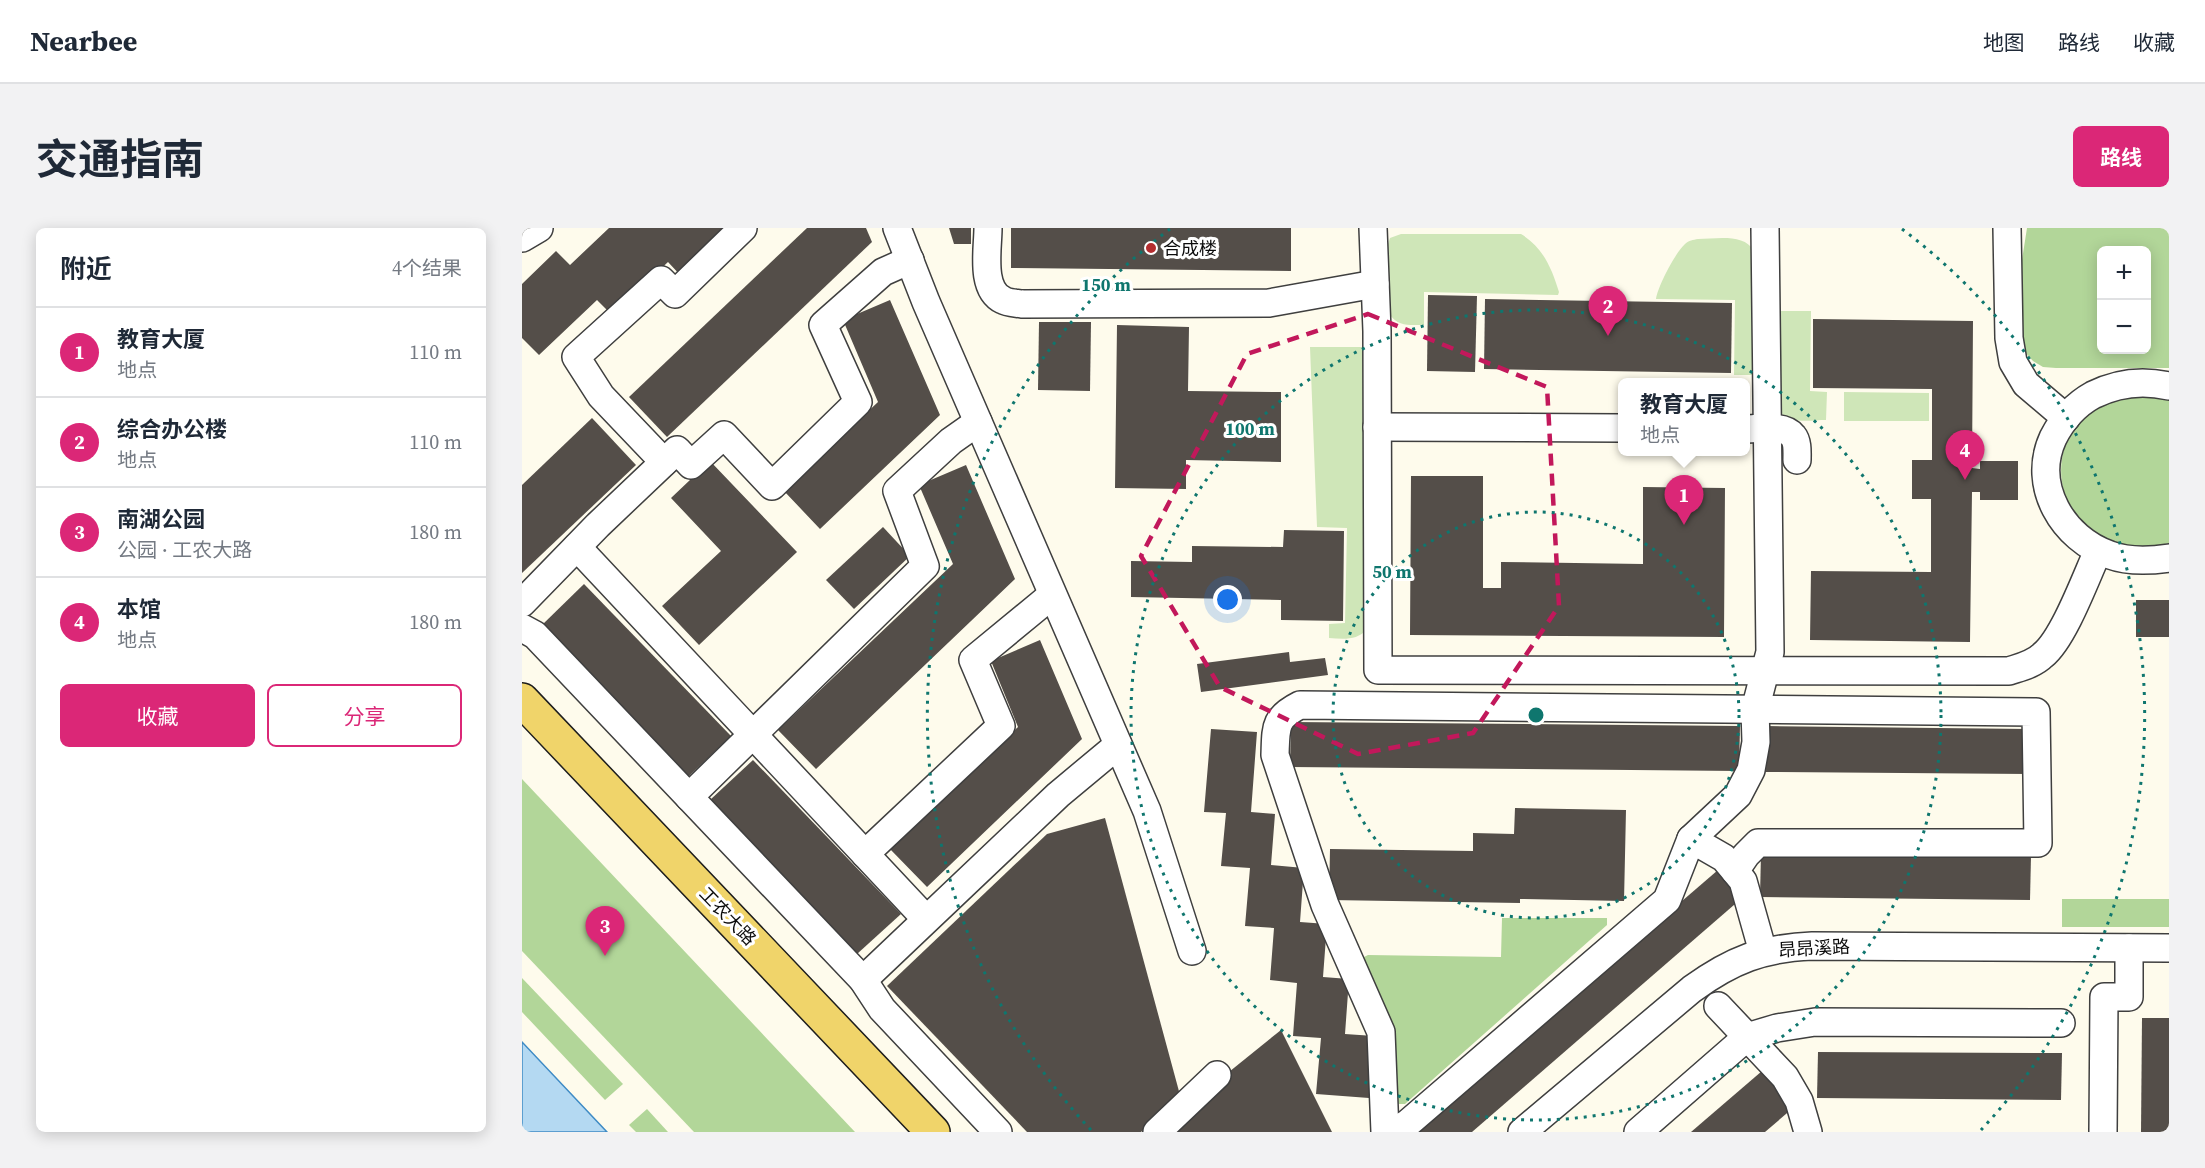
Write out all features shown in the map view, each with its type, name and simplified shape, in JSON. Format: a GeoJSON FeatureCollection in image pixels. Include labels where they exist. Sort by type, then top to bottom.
{"type":"FeatureCollection","features":[{"type":"Feature","properties":{"kind":"main road","name":"工农大路"},"geometry":{"type":"LineString","coordinates":[[522,700],[933,1132]]}},
{"type":"Feature","properties":{"kind":"main road","name":"工农大路"},"geometry":{"type":"LineString","coordinates":[[522,731],[903,1132]]}},
{"type":"Feature","properties":{"kind":"street"},"geometry":{"type":"LineString","coordinates":[[522,238],[538,228]]}},
{"type":"Feature","properties":{"kind":"street"},"geometry":{"type":"LineString","coordinates":[[664,462],[601,396],[576,357],[661,280],[675,294],[743,228]]}},
{"type":"Feature","properties":{"kind":"street"},"geometry":{"type":"LineString","coordinates":[[897,228],[1052,595],[1147,811],[1192,951]]}},
{"type":"Feature","properties":{"kind":"street"},"geometry":{"type":"LineString","coordinates":[[988,228],[988,276],[992,291],[1004,301],[1022,304],[1269,303],[1375,284]]}},
{"type":"Feature","properties":{"kind":"street"},"geometry":{"type":"LineString","coordinates":[[1373,228],[1378,670],[2009,671],[2030,664],[2044,655],[2060,635],[2098,551]]}},
{"type":"Feature","properties":{"kind":"street"},"geometry":{"type":"LineString","coordinates":[[1393,1132],[1408,1123],[1667,900],[1691,839],[1738,795],[1751,770],[1756,742],[1755,710],[1770,652],[1757,429],[1765,228]]}},
{"type":"Feature","properties":{"kind":"street"},"geometry":{"type":"LineString","coordinates":[[2007,228],[2009,338],[2013,362],[2026,384],[2066,418]]}},
{"type":"Feature","properties":{"kind":"street"},"geometry":{"type":"LineString","coordinates":[[522,603],[677,450],[691,465],[724,435],[772,486],[858,402],[824,325],[883,272],[910,260]]}},
{"type":"Feature","properties":{"kind":"street"},"geometry":{"type":"LineString","coordinates":[[2169,386],[2144,382],[2114,386],[2087,399],[2066,418],[2051,442],[2046,470],[2049,491],[2056,511],[2074,534],[2098,551],[2127,560],[2169,558]]}},
{"type":"Feature","properties":{"kind":"street"},"geometry":{"type":"LineString","coordinates":[[689,797],[925,566],[897,491],[951,441],[978,422]]}},
{"type":"Feature","properties":{"kind":"street"},"geometry":{"type":"LineString","coordinates":[[1377,427],[1618,428]]}},
{"type":"Feature","properties":{"kind":"street"},"geometry":{"type":"LineString","coordinates":[[1757,429],[1783,430],[1793,436],[1797,460]]}},
{"type":"Feature","properties":{"kind":"street"},"geometry":{"type":"LineString","coordinates":[[577,547],[926,919]]}},
{"type":"Feature","properties":{"kind":"street"},"geometry":{"type":"LineString","coordinates":[[865,854],[1001,726],[973,660],[1052,595]]}},
{"type":"Feature","properties":{"kind":"street"},"geometry":{"type":"LineString","coordinates":[[522,628],[535,635],[863,980],[882,1009],[998,1132]]}},
{"type":"Feature","properties":{"kind":"street"},"geometry":{"type":"LineString","coordinates":[[1384,1132],[1381,1032],[1325,905],[1275,755],[1276,730],[1284,713],[1300,705],[2036,712],[2038,843],[1758,843],[1735,871]]}},
{"type":"Feature","properties":{"kind":"street"},"geometry":{"type":"LineString","coordinates":[[863,980],[1058,795],[1118,745]]}},
{"type":"Feature","properties":{"kind":"street"},"geometry":{"type":"LineString","coordinates":[[1691,839],[1724,858],[1743,880],[1763,952]]}},
{"type":"Feature","properties":{"kind":"street","name":"昂昂溪路"},"geometry":{"type":"LineString","coordinates":[[1522,1132],[1692,989],[1739,960],[1763,952],[1812,946],[2169,948]]}},
{"type":"Feature","properties":{"kind":"street"},"geometry":{"type":"LineString","coordinates":[[2103,1132],[2104,997],[2129,997],[2129,948]]}},
{"type":"Feature","properties":{"kind":"street"},"geometry":{"type":"LineString","coordinates":[[1718,1006],[1785,1077],[1799,1101],[1808,1132]]}},
{"type":"Feature","properties":{"kind":"street"},"geometry":{"type":"LineString","coordinates":[[1638,1132],[1748,1037],[1777,1028],[1815,1022],[2061,1023]]}},
{"type":"Feature","properties":{"kind":"street"},"geometry":{"type":"LineString","coordinates":[[1157,1132],[1217,1075]]}},
{"type":"Feature","properties":{"kind":"highlighted area"},"geometry":{"type":"Polygon","coordinates":[[[1368,314],[1547,387],[1559,606],[1473,733],[1358,754],[1220,687],[1141,556],[1247,354],[1368,314]]]}},
{"type":"Feature","properties":{"kind":"green space"},"geometry":{"type":"Polygon","coordinates":[[[2027,228],[2169,228],[2169,368],[2043,367],[2033,361],[2023,350],[2019,279],[2027,228]]]}},
{"type":"Feature","properties":{"kind":"green space"},"geometry":{"type":"Polygon","coordinates":[[[1401,234],[1521,234],[1535,245],[1546,259],[1559,292],[1558,295],[1424,292],[1424,325],[1401,323],[1389,314],[1387,247],[1390,238],[1401,234]]]}},
{"type":"Feature","properties":{"kind":"green space"},"geometry":{"type":"Polygon","coordinates":[[[1737,239],[1749,245],[1754,251],[1757,375],[1734,375],[1735,300],[1656,299],[1663,278],[1681,248],[1691,240],[1737,239]]]}},
{"type":"Feature","properties":{"kind":"green space"},"geometry":{"type":"Polygon","coordinates":[[[1777,311],[1811,311],[1810,391],[1827,392],[1826,420],[1794,420],[1783,415],[1779,410],[1777,311]]]}},
{"type":"Feature","properties":{"kind":"green space"},"geometry":{"type":"Polygon","coordinates":[[[1310,347],[1365,347],[1367,629],[1359,636],[1350,638],[1329,638],[1329,624],[1345,623],[1347,528],[1317,527],[1310,347]]]}},
{"type":"Feature","properties":{"kind":"green space"},"geometry":{"type":"Polygon","coordinates":[[[1844,392],[1929,393],[1929,421],[1844,421],[1844,392]]]}},
{"type":"Feature","properties":{"kind":"green space"},"geometry":{"type":"Polygon","coordinates":[[[2144,396],[2169,400],[2169,543],[2128,546],[2096,535],[2074,512],[2062,484],[2063,454],[2076,426],[2103,406],[2144,396]]]}},
{"type":"Feature","properties":{"kind":"green space"},"geometry":{"type":"Polygon","coordinates":[[[522,779],[855,1132],[694,1132],[522,951],[522,779]]]}},
{"type":"Feature","properties":{"kind":"green space"},"geometry":{"type":"Polygon","coordinates":[[[2062,899],[2169,899],[2169,927],[2062,927],[2062,899]]]}},
{"type":"Feature","properties":{"kind":"green space"},"geometry":{"type":"Polygon","coordinates":[[[1502,918],[1607,918],[1607,925],[1405,1104],[1399,1104],[1395,1100],[1364,957],[1368,955],[1501,957],[1502,918]]]}},
{"type":"Feature","properties":{"kind":"green space"},"geometry":{"type":"Polygon","coordinates":[[[522,978],[623,1084],[605,1100],[522,1012],[522,978]]]}},
{"type":"Feature","properties":{"kind":"green space"},"geometry":{"type":"Polygon","coordinates":[[[647,1109],[668,1132],[636,1132],[629,1125],[647,1109]]]}},
{"type":"Feature","properties":{"kind":"water"},"geometry":{"type":"Polygon","coordinates":[[[522,1042],[607,1132],[522,1132],[522,1042]]]}},
{"type":"Feature","properties":{"kind":"building"},"geometry":{"type":"Polygon","coordinates":[[[609,228],[733,228],[682,277],[668,262],[612,315],[597,300],[539,355],[522,338],[522,284],[556,251],[570,265],[609,228]]]}},
{"type":"Feature","properties":{"kind":"building"},"geometry":{"type":"Polygon","coordinates":[[[807,228],[866,228],[872,242],[667,437],[629,397],[807,228]]]}},
{"type":"Feature","properties":{"kind":"building"},"geometry":{"type":"Polygon","coordinates":[[[949,228],[971,228],[971,244],[954,244],[949,228]]]}},
{"type":"Feature","properties":{"kind":"building","name":"合成楼"},"geometry":{"type":"Polygon","coordinates":[[[1011,228],[1291,228],[1291,271],[1011,268],[1011,228]]]}},
{"type":"Feature","properties":{"kind":"building"},"geometry":{"type":"Polygon","coordinates":[[[1428,295],[1477,296],[1475,372],[1427,371],[1428,295]]]}},
{"type":"Feature","properties":{"kind":"building"},"geometry":{"type":"Polygon","coordinates":[[[1485,299],[1732,303],[1731,373],[1484,369],[1485,299]]]}},
{"type":"Feature","properties":{"kind":"building"},"geometry":{"type":"Polygon","coordinates":[[[890,300],[940,415],[820,529],[784,491],[878,402],[843,320],[890,300]]]}},
{"type":"Feature","properties":{"kind":"building"},"geometry":{"type":"Polygon","coordinates":[[[1813,319],[1973,321],[1972,468],[1980,469],[1980,461],[2018,461],[2018,500],[1980,500],[1980,492],[1972,492],[1970,642],[1810,640],[1811,571],[1931,572],[1931,499],[1912,499],[1912,460],[1932,460],[1932,389],[1813,388],[1813,319]]]}},
{"type":"Feature","properties":{"kind":"building"},"geometry":{"type":"Polygon","coordinates":[[[1039,322],[1091,322],[1090,391],[1038,390],[1039,322]]]}},
{"type":"Feature","properties":{"kind":"building"},"geometry":{"type":"Polygon","coordinates":[[[1117,325],[1189,327],[1188,391],[1281,392],[1281,462],[1186,460],[1186,489],[1115,488],[1117,325]]]}},
{"type":"Feature","properties":{"kind":"building"},"geometry":{"type":"Polygon","coordinates":[[[592,418],[636,465],[522,573],[522,485],[592,418]]]}},
{"type":"Feature","properties":{"kind":"building"},"geometry":{"type":"Polygon","coordinates":[[[710,461],[797,552],[699,645],[662,606],[721,551],[671,498],[710,461]]]}},
{"type":"Feature","properties":{"kind":"building"},"geometry":{"type":"Polygon","coordinates":[[[966,465],[1015,579],[816,769],[778,730],[953,564],[919,485],[966,465]]]}},
{"type":"Feature","properties":{"kind":"building"},"geometry":{"type":"Polygon","coordinates":[[[1411,476],[1483,476],[1483,588],[1501,588],[1501,562],[1643,564],[1643,487],[1725,488],[1724,637],[1410,635],[1411,476]]]}},
{"type":"Feature","properties":{"kind":"building"},"geometry":{"type":"Polygon","coordinates":[[[883,527],[910,556],[854,609],[826,580],[883,527]]]}},
{"type":"Feature","properties":{"kind":"building"},"geometry":{"type":"Polygon","coordinates":[[[1284,530],[1344,531],[1343,621],[1281,620],[1281,600],[1131,597],[1131,561],[1192,562],[1192,546],[1283,547],[1284,530]]]}},
{"type":"Feature","properties":{"kind":"building"},"geometry":{"type":"Polygon","coordinates":[[[584,584],[731,736],[688,777],[542,625],[584,584]]]}},
{"type":"Feature","properties":{"kind":"building"},"geometry":{"type":"Polygon","coordinates":[[[2136,600],[2169,600],[2169,637],[2136,637],[2136,600]]]}},
{"type":"Feature","properties":{"kind":"building"},"geometry":{"type":"Polygon","coordinates":[[[1040,640],[1082,739],[927,887],[890,849],[1018,727],[991,661],[1040,640]]]}},
{"type":"Feature","properties":{"kind":"building"},"geometry":{"type":"Polygon","coordinates":[[[1289,652],[1290,662],[1325,658],[1328,675],[1201,692],[1197,664],[1289,652]]]}},
{"type":"Feature","properties":{"kind":"building"},"geometry":{"type":"Polygon","coordinates":[[[1291,722],[1740,726],[1739,771],[1290,767],[1291,722]]]}},
{"type":"Feature","properties":{"kind":"building"},"geometry":{"type":"Polygon","coordinates":[[[1767,726],[2028,729],[2028,774],[1766,772],[1767,726]]]}},
{"type":"Feature","properties":{"kind":"building"},"geometry":{"type":"Polygon","coordinates":[[[1211,729],[1257,732],[1251,812],[1275,814],[1271,865],[1304,868],[1300,922],[1327,924],[1323,977],[1349,979],[1345,1034],[1374,1036],[1369,1098],[1316,1094],[1321,1038],[1293,1036],[1297,983],[1270,980],[1274,928],[1245,926],[1250,868],[1221,866],[1226,813],[1204,812],[1211,729]]]}},
{"type":"Feature","properties":{"kind":"building"},"geometry":{"type":"Polygon","coordinates":[[[753,760],[901,914],[857,954],[710,800],[753,760]]]}},
{"type":"Feature","properties":{"kind":"building"},"geometry":{"type":"Polygon","coordinates":[[[1515,808],[1626,810],[1624,901],[1520,899],[1520,903],[1329,900],[1330,849],[1473,851],[1473,833],[1514,834],[1515,808]]]}},
{"type":"Feature","properties":{"kind":"building"},"geometry":{"type":"Polygon","coordinates":[[[1105,818],[1180,1095],[1141,1132],[1027,1132],[887,986],[1047,834],[1105,818]]]}},
{"type":"Feature","properties":{"kind":"building"},"geometry":{"type":"Polygon","coordinates":[[[1761,853],[2031,856],[2030,900],[1760,897],[1761,853]]]}},
{"type":"Feature","properties":{"kind":"building"},"geometry":{"type":"Polygon","coordinates":[[[1718,870],[1742,898],[1472,1132],[1414,1132],[1718,870]]]}},
{"type":"Feature","properties":{"kind":"building"},"geometry":{"type":"Polygon","coordinates":[[[2142,1018],[2169,1018],[2169,1132],[2141,1132],[2142,1018]]]}},
{"type":"Feature","properties":{"kind":"building"},"geometry":{"type":"Polygon","coordinates":[[[1281,1030],[1332,1132],[1166,1132],[1219,1080],[1281,1030]]]}},
{"type":"Feature","properties":{"kind":"building"},"geometry":{"type":"Polygon","coordinates":[[[1818,1052],[2062,1053],[2061,1100],[1817,1098],[1818,1052]]]}},
{"type":"Feature","properties":{"kind":"building"},"geometry":{"type":"Polygon","coordinates":[[[1762,1071],[1793,1108],[1765,1132],[1691,1132],[1762,1071]]]}},
{"type":"Feature","properties":{"kind":"place","name":"合成楼"},"geometry":{"type":"Point","coordinates":[1151,248]}},
{"type":"Feature","properties":{"kind":"place","name":"综合办公楼"},"geometry":{"type":"Point","coordinates":[1608,336]}},
{"type":"Feature","properties":{"kind":"place","name":"本馆"},"geometry":{"type":"Point","coordinates":[1965,480]}},
{"type":"Feature","properties":{"kind":"place","name":"教育大厦"},"geometry":{"type":"Point","coordinates":[1684,525]}},
{"type":"Feature","properties":{"kind":"place","name":"南湖公园"},"geometry":{"type":"Point","coordinates":[605,956]}}]}
